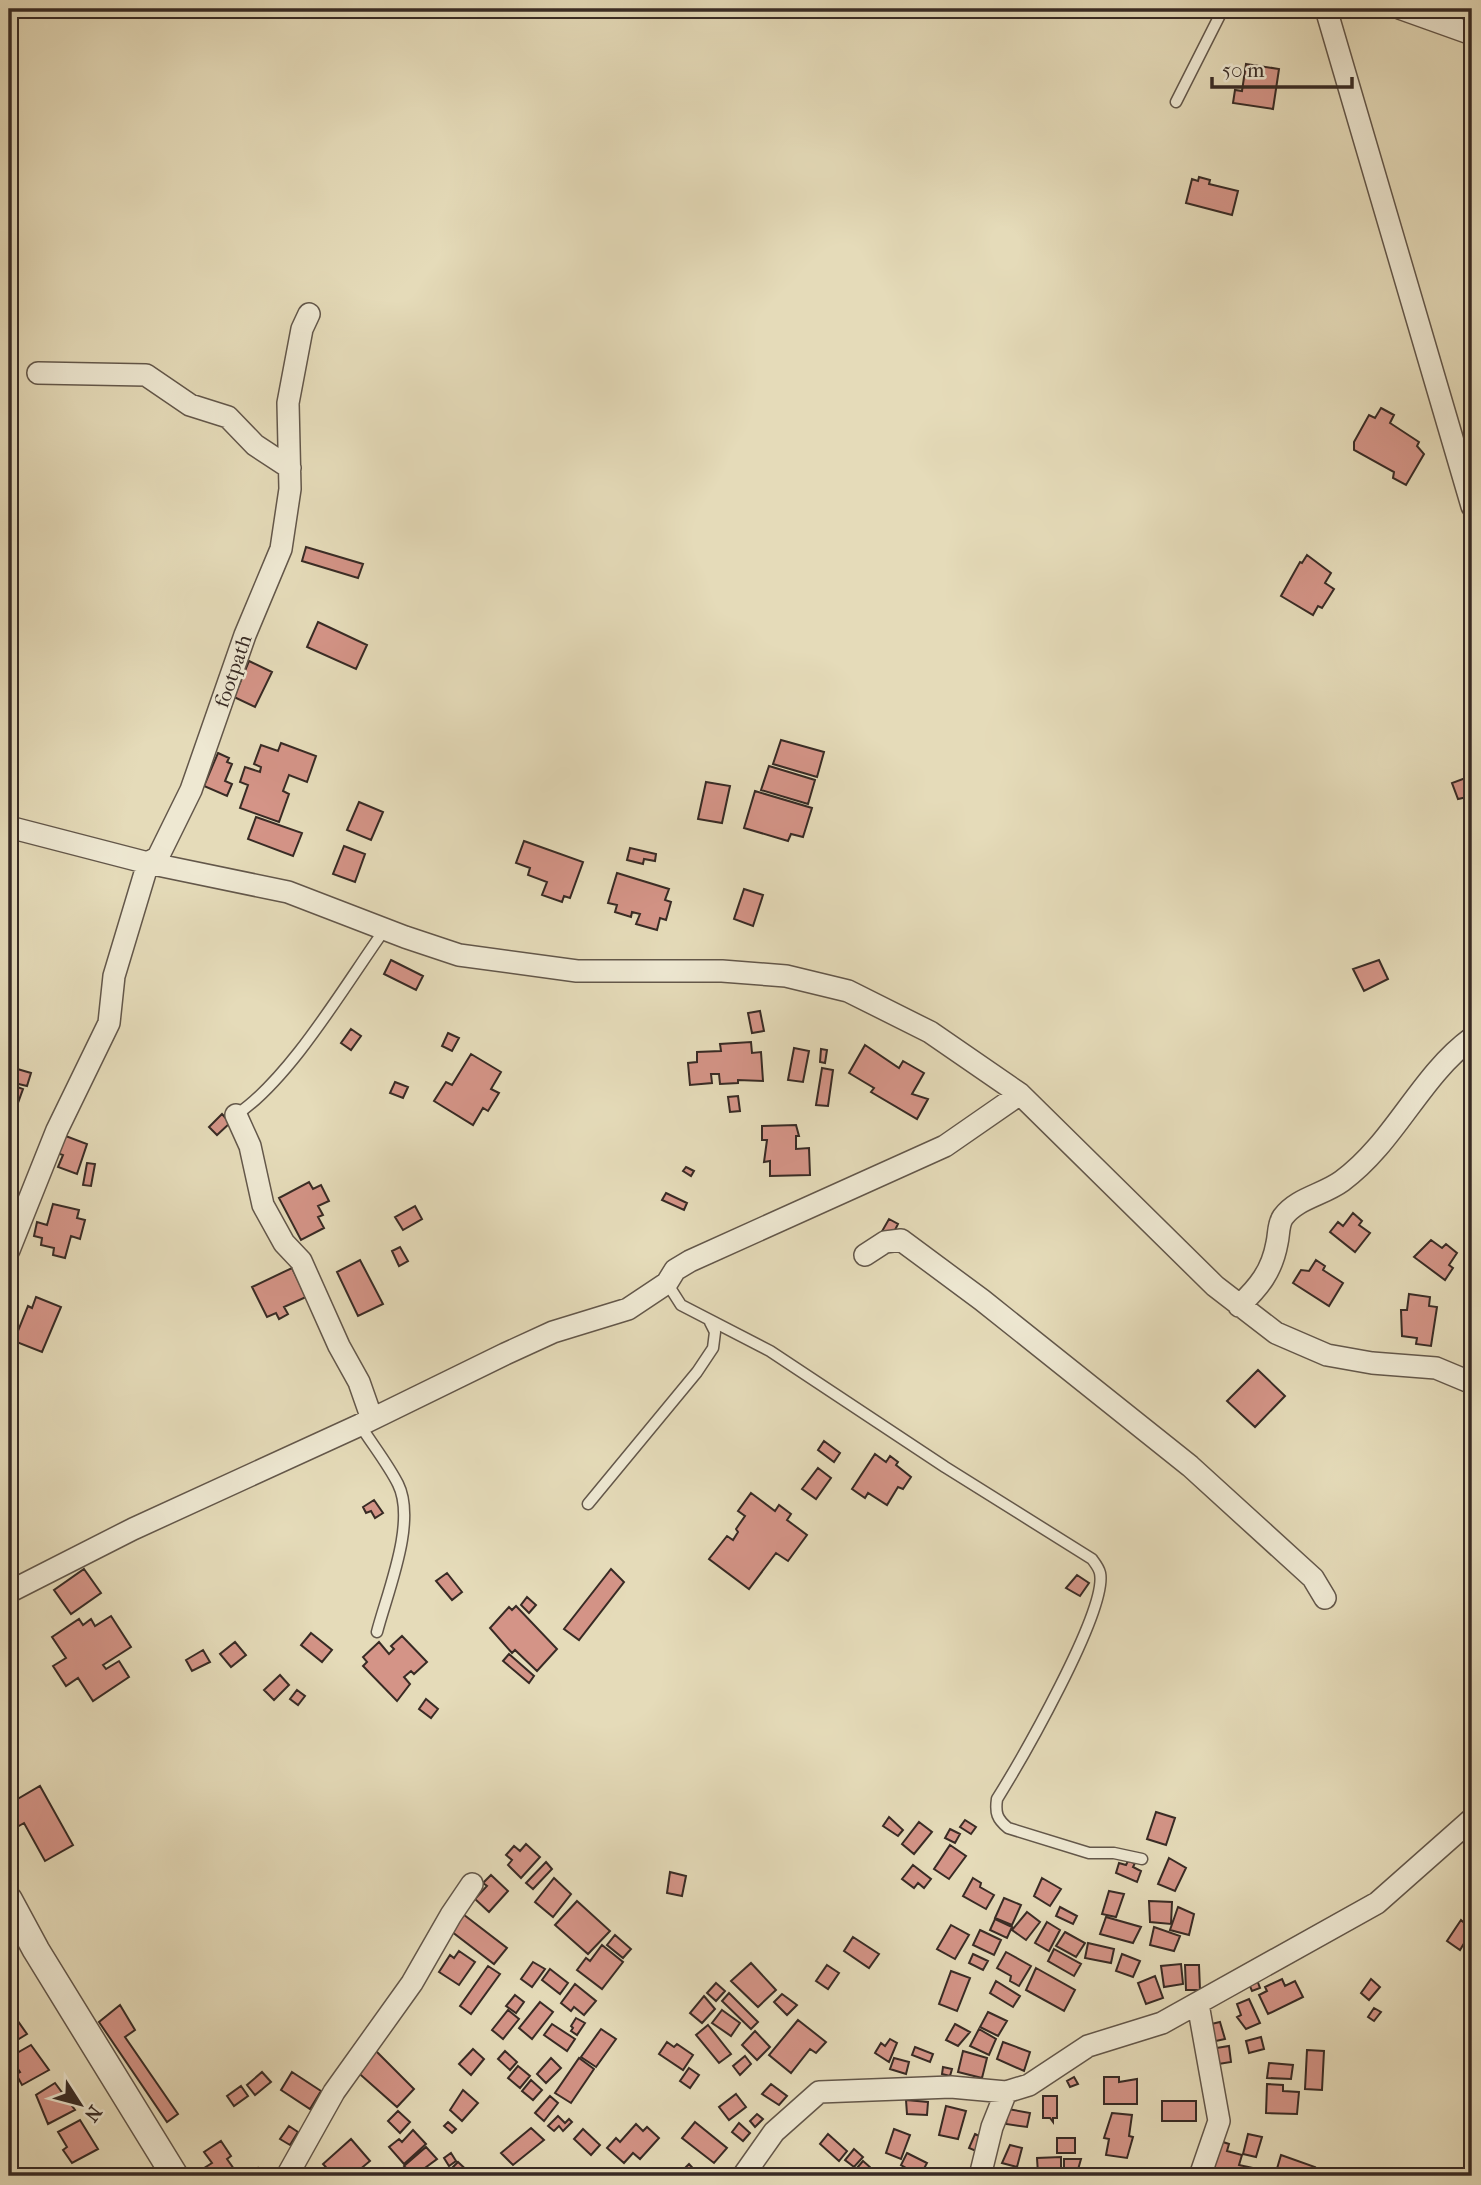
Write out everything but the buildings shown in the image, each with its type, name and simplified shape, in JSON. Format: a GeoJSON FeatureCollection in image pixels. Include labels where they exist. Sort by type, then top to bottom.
{"type":"FeatureCollection","features":[{"type":"Feature","properties":{"kind":"street"},"geometry":{"type":"LineString","coordinates":[[1326,9],[1469,482],[1472,506]]}},
{"type":"Feature","properties":{"kind":"street"},"geometry":{"type":"LineString","coordinates":[[1402,9],[1472,34]]}},
{"type":"Feature","properties":{"kind":"street","name":"footpath"},"geometry":{"type":"LineString","coordinates":[[148,863],[158,857],[179,816],[214,729],[244,635],[271,579],[281,549],[290,468],[288,403],[302,329],[309,314]]}},
{"type":"Feature","properties":{"kind":"street"},"geometry":{"type":"LineString","coordinates":[[38,373],[146,375],[190,405],[228,417],[255,445],[290,468]]}},
{"type":"Feature","properties":{"kind":"street"},"geometry":{"type":"LineString","coordinates":[[9,827],[148,863],[288,892],[460,955],[500,963],[577,971],[722,971],[815,981],[848,992],[897,1013],[1020,1094],[1215,1286],[1276,1333],[1326,1355],[1372,1363],[1436,1368],[1472,1383]]}},
{"type":"Feature","properties":{"kind":"street"},"geometry":{"type":"LineString","coordinates":[[9,1250],[57,1130],[109,1023],[114,976],[148,863]]}},
{"type":"Feature","properties":{"kind":"street"},"geometry":{"type":"LineString","coordinates":[[1239,1306],[1265,1278],[1273,1261],[1280,1220],[1295,1204],[1331,1189],[1368,1158],[1388,1138],[1447,1060],[1472,1038]]}},
{"type":"Feature","properties":{"kind":"street"},"geometry":{"type":"LineString","coordinates":[[9,1592],[133,1529],[553,1332],[628,1309],[667,1283],[676,1270],[690,1261],[945,1146],[1020,1094]]}},
{"type":"Feature","properties":{"kind":"street"},"geometry":{"type":"LineString","coordinates":[[236,1115],[250,1146],[263,1205],[284,1243],[302,1261],[339,1346],[359,1382],[366,1422]]}},
{"type":"Feature","properties":{"kind":"street"},"geometry":{"type":"LineString","coordinates":[[865,1255],[885,1242],[901,1240],[982,1300],[1190,1466],[1313,1578],[1325,1598]]}},
{"type":"Feature","properties":{"kind":"street"},"geometry":{"type":"LineString","coordinates":[[743,2176],[774,2132],[819,2092],[951,2087],[1006,2092],[1029,2085],[1088,2046],[1162,2023],[1377,1903],[1472,1819]]}},
{"type":"Feature","properties":{"kind":"street"},"geometry":{"type":"LineString","coordinates":[[287,2176],[334,2092],[412,1983],[472,1884]]}},
{"type":"Feature","properties":{"kind":"street"},"geometry":{"type":"LineString","coordinates":[[9,1899],[36,1950],[175,2176]]}},
{"type":"Feature","properties":{"kind":"street"},"geometry":{"type":"LineString","coordinates":[[1198,2004],[1219,2120],[1200,2176]]}},
{"type":"Feature","properties":{"kind":"street"},"geometry":{"type":"LineString","coordinates":[[981,2176],[992,2126],[1006,2092]]}},
{"type":"Feature","properties":{"kind":"lane"},"geometry":{"type":"LineString","coordinates":[[1176,102],[1223,9]]}},
{"type":"Feature","properties":{"kind":"lane"},"geometry":{"type":"LineString","coordinates":[[236,1115],[258,1100],[282,1073],[385,929]]}},
{"type":"Feature","properties":{"kind":"lane"},"geometry":{"type":"LineString","coordinates":[[667,1283],[681,1305],[770,1351],[945,1467],[1092,1559],[1100,1572],[1100,1588],[1080,1643],[1047,1713],[998,1799],[996,1810],[999,1820],[1008,1828],[1089,1853],[1114,1853],[1142,1859]]}},
{"type":"Feature","properties":{"kind":"lane"},"geometry":{"type":"LineString","coordinates":[[588,1504],[703,1364],[715,1332],[708,1320]]}},
{"type":"Feature","properties":{"kind":"lane"},"geometry":{"type":"LineString","coordinates":[[366,1422],[399,1486],[405,1513],[401,1544],[377,1632]]}}]}
